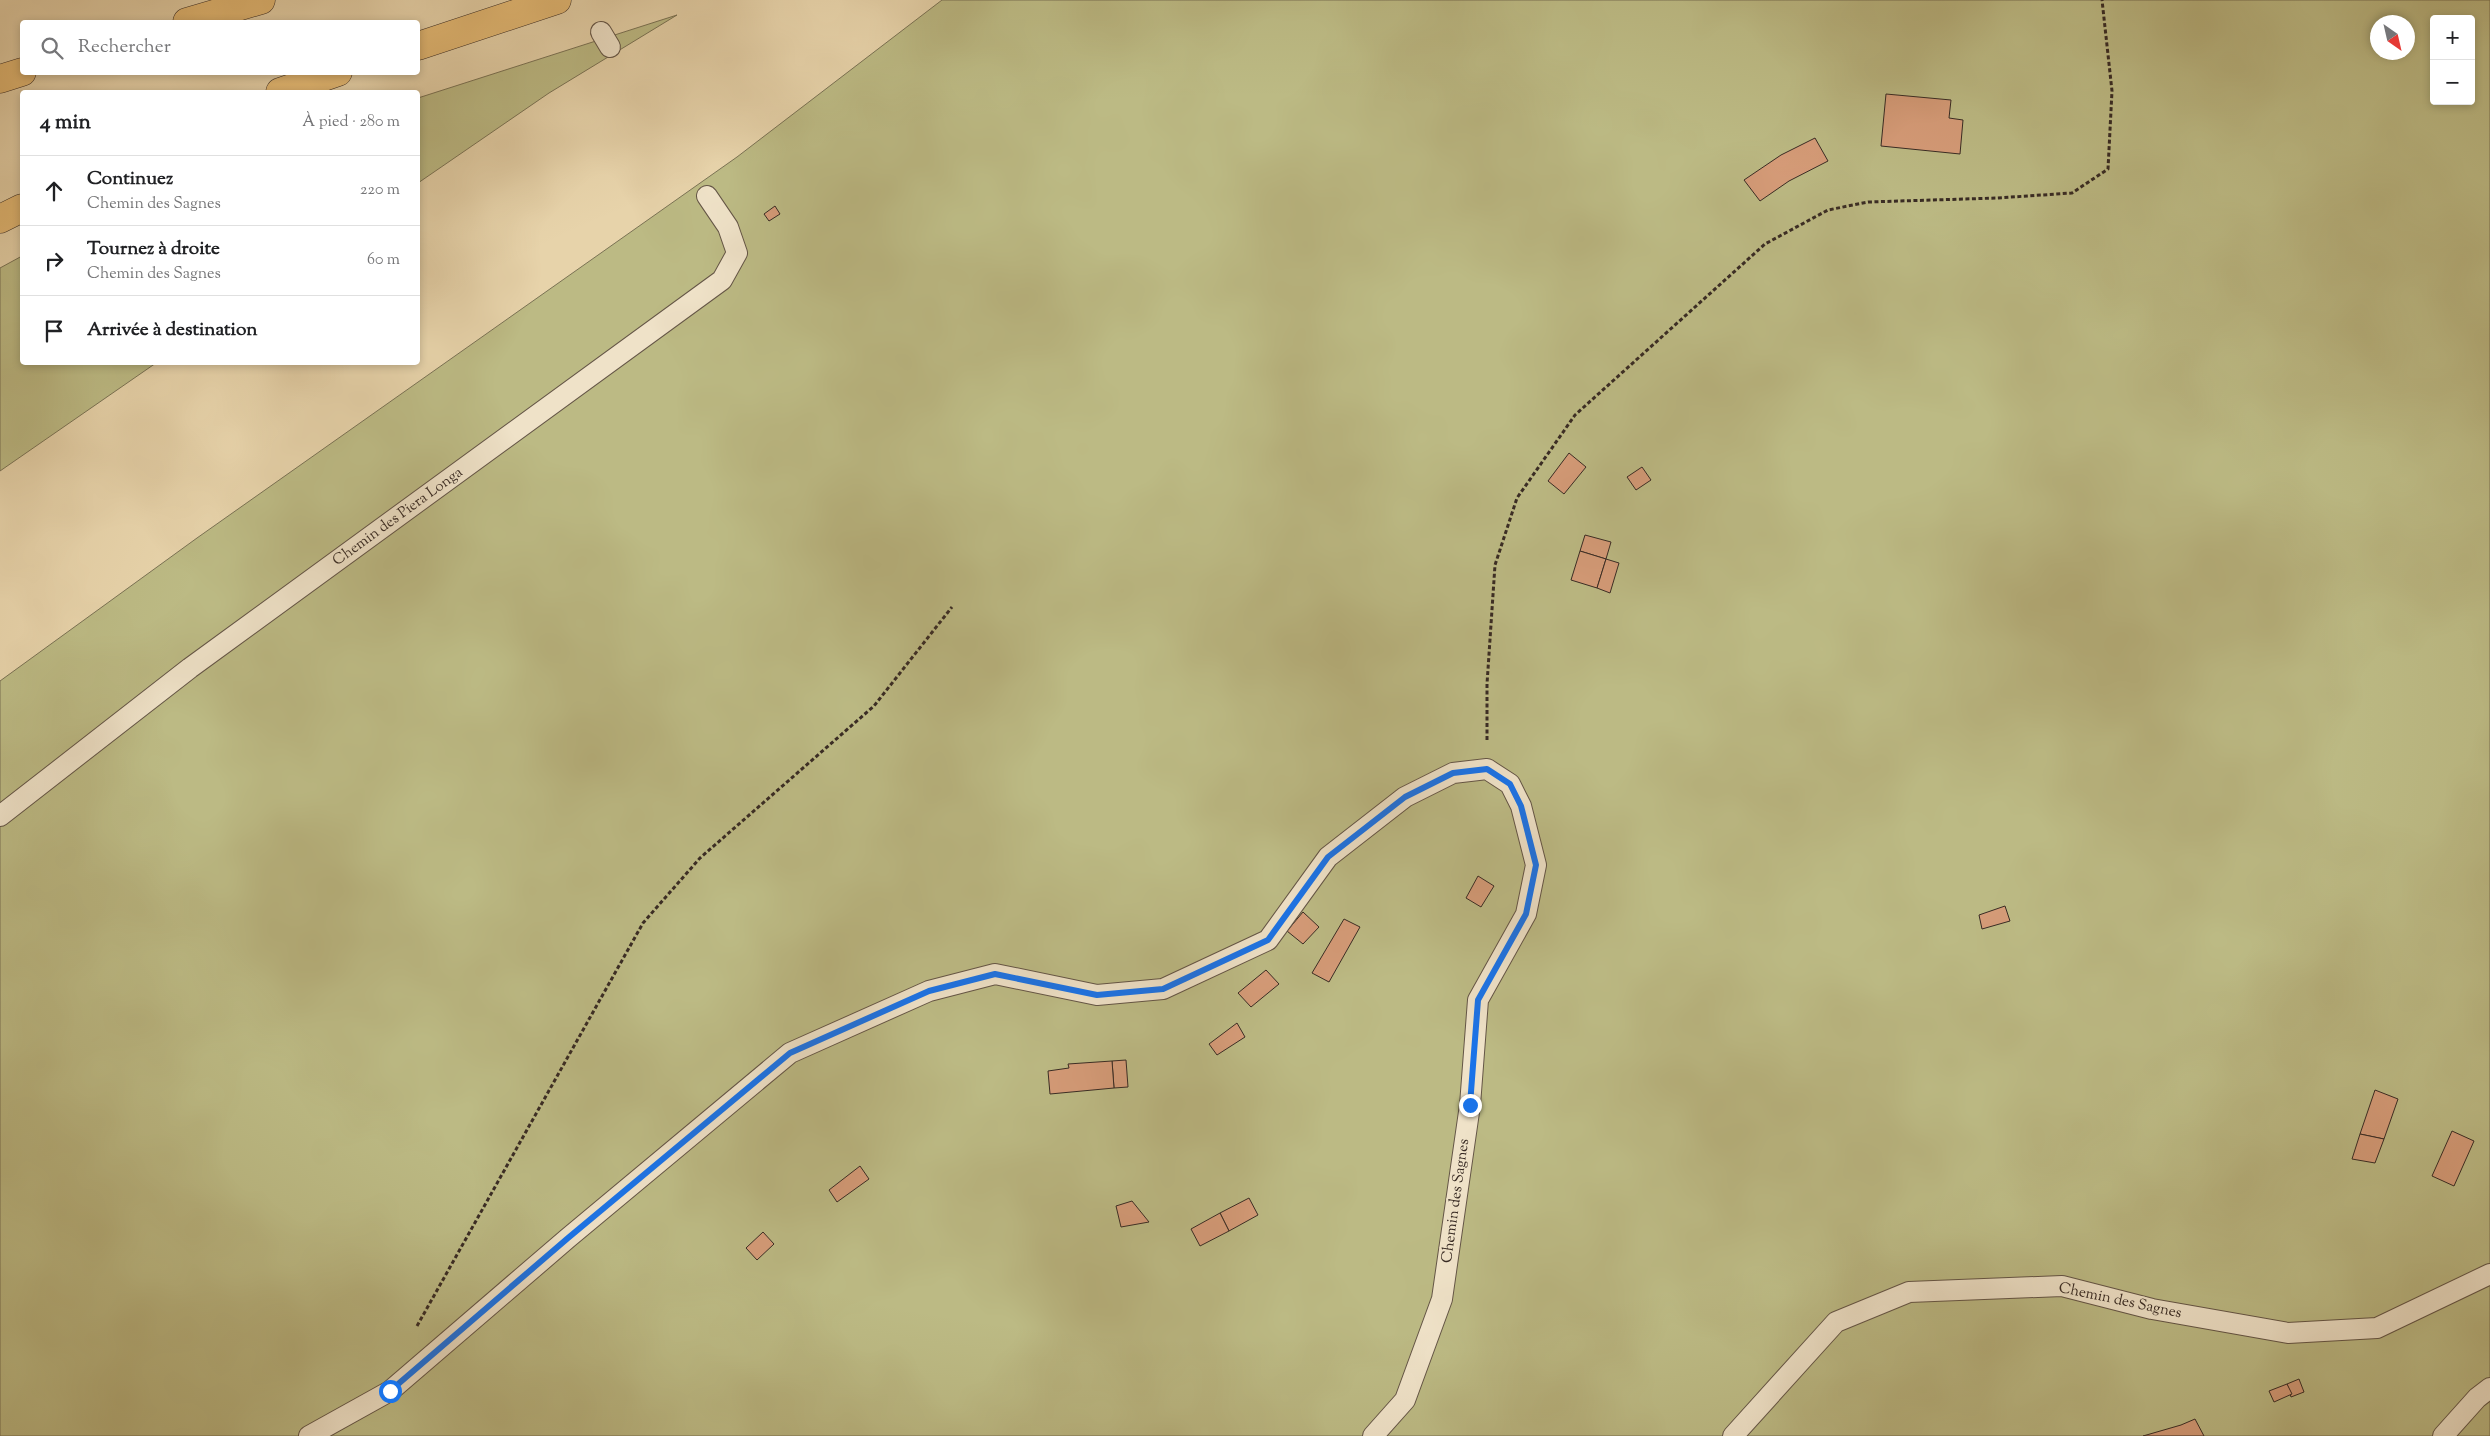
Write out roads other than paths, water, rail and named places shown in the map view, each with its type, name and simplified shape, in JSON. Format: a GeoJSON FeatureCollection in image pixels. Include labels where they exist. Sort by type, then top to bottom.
{"type":"FeatureCollection","features":[{"type":"Feature","properties":{"kind":"highway"},"geometry":{"type":"LineString","coordinates":[[194,20],[261,0]]}},
{"type":"Feature","properties":{"kind":"highway"},"geometry":{"type":"LineString","coordinates":[[420,45],[557,0]]}},
{"type":"Feature","properties":{"kind":"highway"},"geometry":{"type":"LineString","coordinates":[[0,79],[20,73]]}},
{"type":"Feature","properties":{"kind":"highway"},"geometry":{"type":"LineString","coordinates":[[286,90],[329,75]]}},
{"type":"Feature","properties":{"kind":"highway"},"geometry":{"type":"LineString","coordinates":[[0,219],[20,209]]}},
{"type":"Feature","properties":{"kind":"lane","name":"Chemin des Piera Longa"},"geometry":{"type":"LineString","coordinates":[[0,816],[190,668],[722,280],[738,253],[728,227],[707,196]]}},
{"type":"Feature","properties":{"kind":"lane","name":"Chemin des Sagnes"},"geometry":{"type":"LineString","coordinates":[[309,1436],[390,1391],[568,1238],[790,1053],[929,991],[995,974],[1097,995],[1163,989],[1268,940],[1328,857],[1405,797],[1453,773],[1487,769],[1510,784],[1521,806],[1536,865],[1526,914],[1478,1000],[1470,1105],[1442,1299],[1405,1400],[1373,1436]]}},
{"type":"Feature","properties":{"kind":"lane","name":"Chemin des Sagnes"},"geometry":{"type":"LineString","coordinates":[[1733,1436],[1836,1322],[1909,1292],[2062,1286],[2152,1309],[2288,1333],[2377,1328],[2490,1274]]}},
{"type":"Feature","properties":{"kind":"lane"},"geometry":{"type":"LineString","coordinates":[[2443,1436],[2477,1398],[2490,1388]]}}]}
